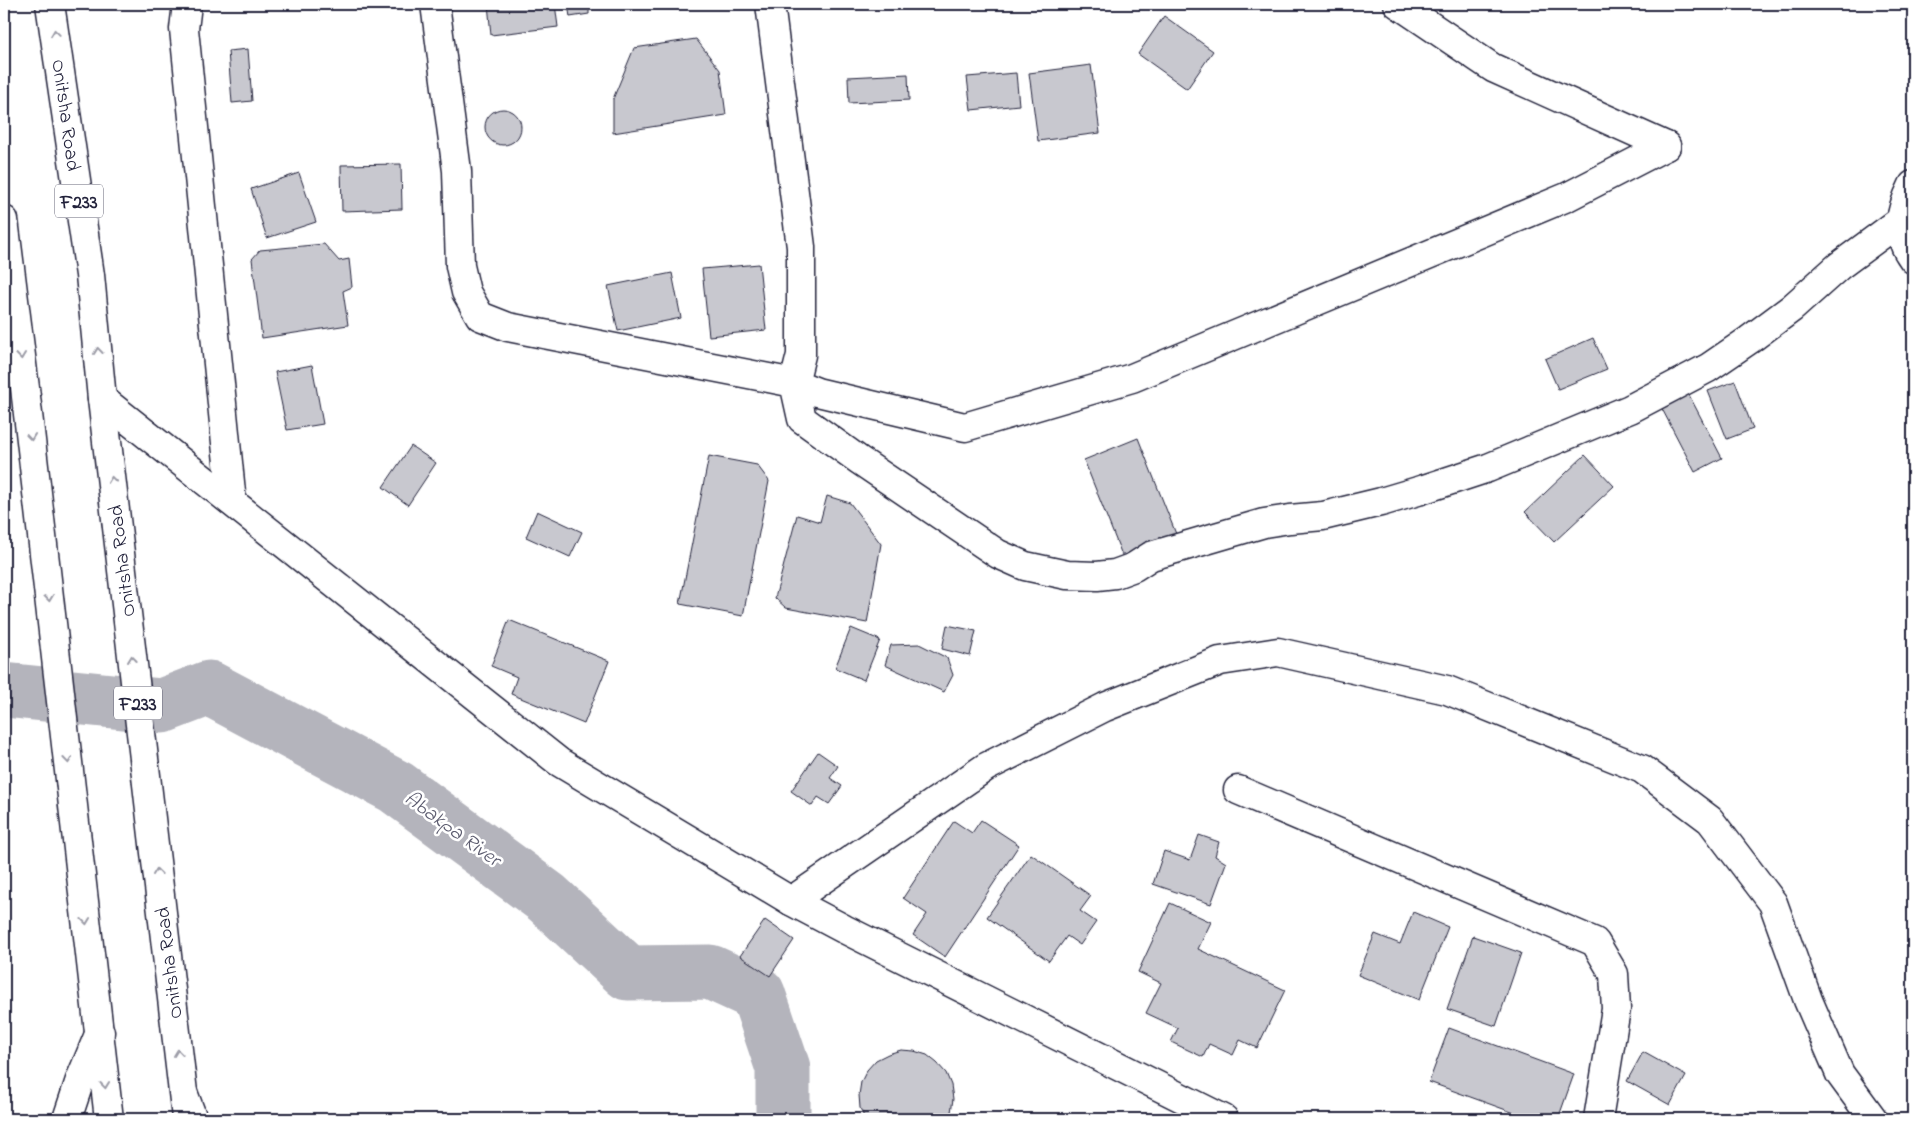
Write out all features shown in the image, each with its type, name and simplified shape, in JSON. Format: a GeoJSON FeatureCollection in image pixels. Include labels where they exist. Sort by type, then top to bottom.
{"type":"FeatureCollection","features":[{"type":"Feature","properties":{"kind":"main road","name":"Onitsha Road"},"geometry":{"type":"LineString","coordinates":[[50,4],[90,275],[102,399],[173,1008],[188,1111]]}},
{"type":"Feature","properties":{"kind":"main road"},"geometry":{"type":"LineString","coordinates":[[187,4],[185,38],[232,502]]}},
{"type":"Feature","properties":{"kind":"main road"},"geometry":{"type":"LineString","coordinates":[[435,4],[457,171],[460,266],[466,292],[480,316],[508,327],[794,382],[817,392],[965,427],[1132,378],[1567,198],[1666,146],[1493,68],[1398,4]]}},
{"type":"Feature","properties":{"kind":"main road"},"geometry":{"type":"LineString","coordinates":[[770,4],[801,247],[801,355],[794,382],[802,419],[858,460],[998,554],[1025,566],[1067,575],[1097,576],[1115,574],[1134,567],[1151,556],[1264,523],[1323,516],[1382,502],[1488,468],[1630,409],[1708,368],[1749,340],[1792,308],[1839,266],[1900,221]]}},
{"type":"Feature","properties":{"kind":"main road"},"geometry":{"type":"LineString","coordinates":[[1913,185],[1900,221],[1904,244],[1913,259]]}},
{"type":"Feature","properties":{"kind":"main road"},"geometry":{"type":"LineString","coordinates":[[4,220],[26,388],[109,1119]]}},
{"type":"Feature","properties":{"kind":"main road"},"geometry":{"type":"LineString","coordinates":[[102,399],[559,762],[791,901],[1224,1119]]}},
{"type":"Feature","properties":{"kind":"main road"},"geometry":{"type":"LineString","coordinates":[[791,901],[994,763],[1104,707],[1220,661],[1278,652],[1447,690],[1642,769],[1710,820],[1773,903],[1808,1000],[1840,1074],[1873,1119]]}},
{"type":"Feature","properties":{"kind":"main road"},"geometry":{"type":"LineString","coordinates":[[1238,790],[1595,942],[1614,974],[1616,1009],[1598,1119]]}},
{"type":"Feature","properties":{"kind":"main road"},"geometry":{"type":"LineString","coordinates":[[67,1119],[80,1080],[100,1032]]}},
{"type":"Feature","properties":{"kind":"building"},"geometry":{"type":"Polygon","coordinates":[[[488,4],[555,4],[558,27],[491,35],[488,4]]]}},
{"type":"Feature","properties":{"kind":"building"},"geometry":{"type":"Polygon","coordinates":[[[568,4],[589,4],[589,14],[570,17],[568,4]]]}},
{"type":"Feature","properties":{"kind":"building"},"geometry":{"type":"Polygon","coordinates":[[[1164,16],[1213,51],[1187,89],[1138,54],[1164,16]]]}},
{"type":"Feature","properties":{"kind":"building"},"geometry":{"type":"Polygon","coordinates":[[[696,39],[720,70],[726,115],[613,133],[613,99],[634,48],[696,39]]]}},
{"type":"Feature","properties":{"kind":"building"},"geometry":{"type":"Polygon","coordinates":[[[248,49],[252,101],[232,103],[228,51],[248,49]]]}},
{"type":"Feature","properties":{"kind":"building"},"geometry":{"type":"Polygon","coordinates":[[[1091,65],[1100,133],[1038,141],[1029,73],[1091,65]]]}},
{"type":"Feature","properties":{"kind":"building"},"geometry":{"type":"Polygon","coordinates":[[[1016,73],[1019,105],[971,110],[967,77],[1016,73]]]}},
{"type":"Feature","properties":{"kind":"building"},"geometry":{"type":"Polygon","coordinates":[[[908,74],[909,100],[849,103],[848,77],[908,74]]]}},
{"type":"Feature","properties":{"kind":"building"},"geometry":{"type":"Polygon","coordinates":[[[503,109],[510,110],[516,114],[520,120],[520,134],[516,140],[510,144],[503,145],[496,144],[490,140],[486,134],[485,127],[486,120],[490,114],[496,110],[503,109]]]}},
{"type":"Feature","properties":{"kind":"building"},"geometry":{"type":"Polygon","coordinates":[[[401,164],[402,209],[342,211],[341,165],[401,164]]]}},
{"type":"Feature","properties":{"kind":"building"},"geometry":{"type":"Polygon","coordinates":[[[299,173],[316,222],[267,238],[251,189],[299,173]]]}},
{"type":"Feature","properties":{"kind":"building"},"geometry":{"type":"Polygon","coordinates":[[[324,244],[339,261],[349,259],[352,287],[343,291],[348,325],[262,338],[252,259],[260,250],[324,244]]]}},
{"type":"Feature","properties":{"kind":"building"},"geometry":{"type":"Polygon","coordinates":[[[759,264],[766,330],[709,336],[702,269],[759,264]]]}},
{"type":"Feature","properties":{"kind":"building"},"geometry":{"type":"Polygon","coordinates":[[[672,273],[681,318],[618,331],[608,286],[672,273]]]}},
{"type":"Feature","properties":{"kind":"building"},"geometry":{"type":"Polygon","coordinates":[[[1593,338],[1607,369],[1558,389],[1545,359],[1593,338]]]}},
{"type":"Feature","properties":{"kind":"building"},"geometry":{"type":"Polygon","coordinates":[[[312,365],[323,424],[287,430],[275,372],[312,365]]]}},
{"type":"Feature","properties":{"kind":"building"},"geometry":{"type":"Polygon","coordinates":[[[1735,381],[1753,429],[1727,439],[1708,391],[1735,381]]]}},
{"type":"Feature","properties":{"kind":"building"},"geometry":{"type":"Polygon","coordinates":[[[1687,391],[1722,458],[1695,472],[1660,405],[1687,391]]]}},
{"type":"Feature","properties":{"kind":"building"},"geometry":{"type":"Polygon","coordinates":[[[1138,438],[1178,539],[1124,560],[1084,460],[1138,438]]]}},
{"type":"Feature","properties":{"kind":"building"},"geometry":{"type":"Polygon","coordinates":[[[411,446],[436,463],[408,505],[383,487],[411,446]]]}},
{"type":"Feature","properties":{"kind":"building"},"geometry":{"type":"Polygon","coordinates":[[[1585,455],[1614,486],[1554,542],[1525,512],[1585,455]]]}},
{"type":"Feature","properties":{"kind":"building"},"geometry":{"type":"Polygon","coordinates":[[[709,456],[757,465],[769,481],[743,616],[680,604],[709,456]]]}},
{"type":"Feature","properties":{"kind":"building"},"geometry":{"type":"Polygon","coordinates":[[[827,496],[850,503],[881,544],[867,623],[786,608],[775,598],[797,515],[820,522],[827,496]]]}},
{"type":"Feature","properties":{"kind":"building"},"geometry":{"type":"Polygon","coordinates":[[[537,511],[582,532],[570,557],[526,537],[537,511]]]}},
{"type":"Feature","properties":{"kind":"building"},"geometry":{"type":"Polygon","coordinates":[[[509,620],[609,661],[584,724],[511,694],[517,677],[491,666],[509,620]]]}},
{"type":"Feature","properties":{"kind":"building"},"geometry":{"type":"Polygon","coordinates":[[[947,625],[976,631],[970,656],[942,649],[947,625]]]}},
{"type":"Feature","properties":{"kind":"building"},"geometry":{"type":"Polygon","coordinates":[[[851,628],[880,640],[864,680],[835,668],[851,628]]]}},
{"type":"Feature","properties":{"kind":"building"},"geometry":{"type":"Polygon","coordinates":[[[919,644],[947,658],[953,675],[944,692],[885,665],[891,645],[919,644]]]}},
{"type":"Feature","properties":{"kind":"building"},"geometry":{"type":"Polygon","coordinates":[[[818,752],[838,766],[830,778],[842,786],[829,804],[818,797],[812,806],[791,791],[818,752]]]}},
{"type":"Feature","properties":{"kind":"building"},"geometry":{"type":"Polygon","coordinates":[[[981,820],[1019,845],[945,957],[913,935],[927,914],[903,898],[954,821],[972,833],[981,820]]]}},
{"type":"Feature","properties":{"kind":"building"},"geometry":{"type":"Polygon","coordinates":[[[1199,835],[1219,842],[1215,856],[1226,863],[1211,904],[1153,884],[1164,851],[1190,860],[1199,835]]]}},
{"type":"Feature","properties":{"kind":"building"},"geometry":{"type":"Polygon","coordinates":[[[1031,854],[1091,896],[1080,911],[1096,922],[1080,945],[1067,936],[1049,961],[987,917],[1031,854]]]}},
{"type":"Feature","properties":{"kind":"building"},"geometry":{"type":"Polygon","coordinates":[[[1170,903],[1211,922],[1198,949],[1285,990],[1257,1048],[1240,1040],[1233,1055],[1209,1044],[1203,1057],[1171,1042],[1178,1028],[1146,1013],[1161,983],[1138,972],[1170,903]]]}},
{"type":"Feature","properties":{"kind":"building"},"geometry":{"type":"Polygon","coordinates":[[[1413,912],[1448,927],[1419,1000],[1358,975],[1375,934],[1400,944],[1413,912]]]}},
{"type":"Feature","properties":{"kind":"building"},"geometry":{"type":"Polygon","coordinates":[[[765,920],[794,940],[770,976],[740,956],[765,920]]]}},
{"type":"Feature","properties":{"kind":"building"},"geometry":{"type":"Polygon","coordinates":[[[1473,936],[1521,953],[1496,1026],[1447,1009],[1473,936]]]}},
{"type":"Feature","properties":{"kind":"building"},"geometry":{"type":"Polygon","coordinates":[[[1449,1028],[1574,1074],[1558,1119],[1531,1119],[1429,1082],[1449,1028]]]}},
{"type":"Feature","properties":{"kind":"building"},"geometry":{"type":"Polygon","coordinates":[[[901,1050],[927,1055],[946,1073],[951,1085],[953,1099],[951,1112],[947,1119],[865,1119],[860,1108],[859,1095],[861,1082],[867,1070],[876,1060],[901,1050]]]}},
{"type":"Feature","properties":{"kind":"building"},"geometry":{"type":"Polygon","coordinates":[[[1643,1052],[1686,1076],[1670,1105],[1627,1081],[1643,1052]]]}},
{"type":"Feature","properties":{"kind":"waterway","name":"Abakpa River"},"geometry":{"type":"LineString","coordinates":[[4,690],[162,706],[209,688],[396,787],[547,898],[628,973],[710,972],[758,994],[783,1068],[783,1119]]}}]}
